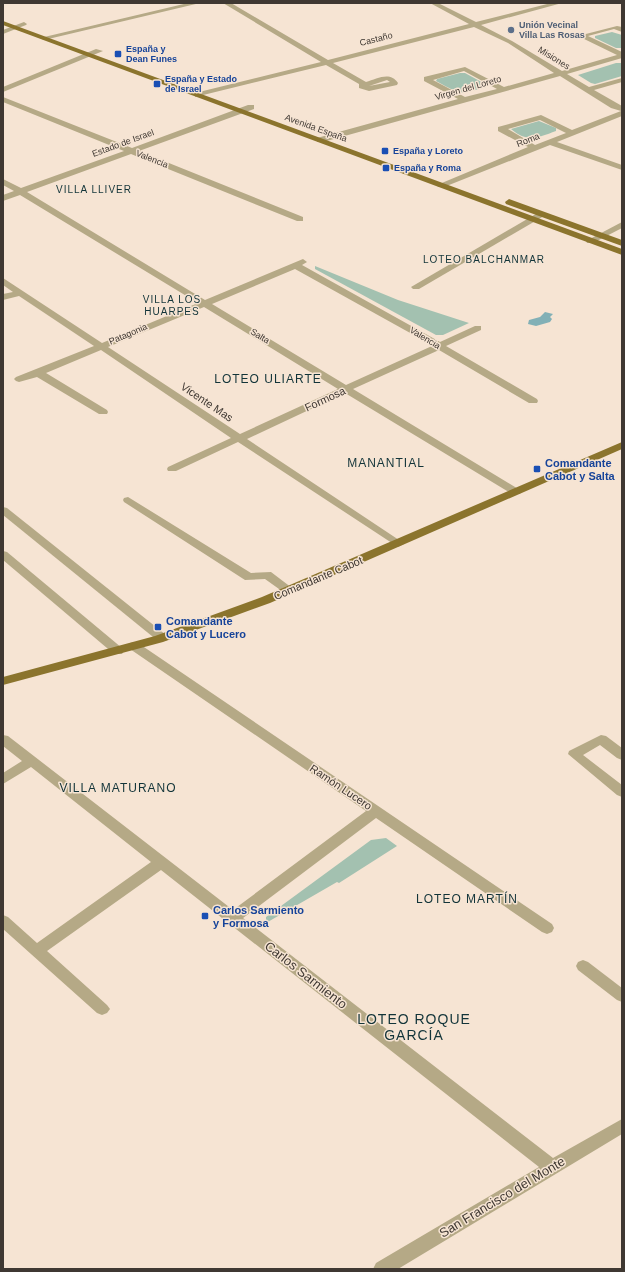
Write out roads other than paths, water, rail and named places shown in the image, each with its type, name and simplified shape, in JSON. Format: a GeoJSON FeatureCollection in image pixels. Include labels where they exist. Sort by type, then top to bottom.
{"type":"FeatureCollection","features":[{"type":"Feature","properties":{"kind":"main road","name":"Avenida España"},"geometry":{"type":"LineString","coordinates":[[3,16],[622,243]]}},
{"type":"Feature","properties":{"kind":"main road","name":"Avenida España"},"geometry":{"type":"LineString","coordinates":[[3,23],[622,252]]}},
{"type":"Feature","properties":{"kind":"main road","name":"Comandante Cabot"},"geometry":{"type":"LineString","coordinates":[[3,681],[162,638],[290,591],[622,445]]}},
{"type":"Feature","properties":{"kind":"street"},"geometry":{"type":"LineString","coordinates":[[44,38],[197,3]]}},
{"type":"Feature","properties":{"kind":"street"},"geometry":{"type":"LineString","coordinates":[[226,3],[364,84]]}},
{"type":"Feature","properties":{"kind":"street","name":"Misiones"},"geometry":{"type":"LineString","coordinates":[[432,3],[510,42],[587,90],[622,109]]}},
{"type":"Feature","properties":{"kind":"street","name":"Castaño"},"geometry":{"type":"LineString","coordinates":[[198,95],[559,3]]}},
{"type":"Feature","properties":{"kind":"street"},"geometry":{"type":"LineString","coordinates":[[3,32],[24,24]]}},
{"type":"Feature","properties":{"kind":"street"},"geometry":{"type":"LineString","coordinates":[[619,29],[581,36],[621,56]]}},
{"type":"Feature","properties":{"kind":"street"},"geometry":{"type":"LineString","coordinates":[[3,90],[99,51]]}},
{"type":"Feature","properties":{"kind":"street","name":"Virgen del Loreto"},"geometry":{"type":"LineString","coordinates":[[320,140],[621,56]]}},
{"type":"Feature","properties":{"kind":"street"},"geometry":{"type":"LineString","coordinates":[[465,100],[428,79],[466,69],[503,89]]}},
{"type":"Feature","properties":{"kind":"street"},"geometry":{"type":"LineString","coordinates":[[587,90],[622,80]]}},
{"type":"Feature","properties":{"kind":"street","name":"Valencia"},"geometry":{"type":"LineString","coordinates":[[3,99],[300,219]]}},
{"type":"Feature","properties":{"kind":"street","name":"Estado de Israel"},"geometry":{"type":"LineString","coordinates":[[3,198],[251,107]]}},
{"type":"Feature","properties":{"kind":"street","name":"Roma"},"geometry":{"type":"LineString","coordinates":[[441,185],[622,113]]}},
{"type":"Feature","properties":{"kind":"street"},"geometry":{"type":"LineString","coordinates":[[535,148],[501,129],[541,117],[572,133]]}},
{"type":"Feature","properties":{"kind":"street"},"geometry":{"type":"LineString","coordinates":[[550,142],[622,168]]}},
{"type":"Feature","properties":{"kind":"street","name":"Salta"},"geometry":{"type":"LineString","coordinates":[[3,181],[347,388],[516,492]]}},
{"type":"Feature","properties":{"kind":"street"},"geometry":{"type":"LineString","coordinates":[[416,287],[541,214]]}},
{"type":"Feature","properties":{"kind":"street"},"geometry":{"type":"LineString","coordinates":[[590,241],[622,225]]}},
{"type":"Feature","properties":{"kind":"street","name":"Valencia"},"geometry":{"type":"LineString","coordinates":[[299,264],[532,401]]}},
{"type":"Feature","properties":{"kind":"street","name":"Patagonia"},"geometry":{"type":"LineString","coordinates":[[19,379],[38,373],[299,264]]}},
{"type":"Feature","properties":{"kind":"street","name":"Vicente Mas"},"geometry":{"type":"LineString","coordinates":[[3,281],[398,544]]}},
{"type":"Feature","properties":{"kind":"street"},"geometry":{"type":"LineString","coordinates":[[3,297],[21,293]]}},
{"type":"Feature","properties":{"kind":"street","name":"Formosa"},"geometry":{"type":"LineString","coordinates":[[172,469],[478,328]]}},
{"type":"Feature","properties":{"kind":"street"},"geometry":{"type":"LineString","coordinates":[[38,373],[102,412]]}},
{"type":"Feature","properties":{"kind":"street"},"geometry":{"type":"LineString","coordinates":[[128,500],[249,577],[267,575],[290,591]]}},
{"type":"Feature","properties":{"kind":"street"},"geometry":{"type":"LineString","coordinates":[[3,510],[162,638]]}},
{"type":"Feature","properties":{"kind":"street"},"geometry":{"type":"LineString","coordinates":[[3,554],[118,651]]}},
{"type":"Feature","properties":{"kind":"street","name":"Ramón Lucero"},"geometry":{"type":"LineString","coordinates":[[134,646],[548,928]]}},
{"type":"Feature","properties":{"kind":"street","name":"Carlos Sarmiento"},"geometry":{"type":"LineString","coordinates":[[3,739],[552,1167]]}},
{"type":"Feature","properties":{"kind":"street"},"geometry":{"type":"LineString","coordinates":[[622,755],[601,739],[574,754],[622,792]]}},
{"type":"Feature","properties":{"kind":"street"},"geometry":{"type":"LineString","coordinates":[[3,779],[32,761]]}},
{"type":"Feature","properties":{"kind":"street"},"geometry":{"type":"LineString","coordinates":[[233,918],[376,811]]}},
{"type":"Feature","properties":{"kind":"street"},"geometry":{"type":"LineString","coordinates":[[36,951],[162,862]]}},
{"type":"Feature","properties":{"kind":"street"},"geometry":{"type":"LineString","coordinates":[[3,921],[102,1009]]}},
{"type":"Feature","properties":{"kind":"street"},"geometry":{"type":"LineString","coordinates":[[583,966],[622,996]]}},
{"type":"Feature","properties":{"kind":"street","name":"San Francisco del Monte"},"geometry":{"type":"LineString","coordinates":[[382,1269],[622,1126]]}},
{"type":"Feature","properties":{"kind":"water"},"geometry":{"type":"Polygon","coordinates":[[[545,312],[553,314],[550,317],[552,319],[550,322],[536,326],[528,324],[529,320],[540,317],[545,312]]]}},
{"type":"Feature","properties":{"kind":"place","name":"Unión Vecinal Villa Las Rosas"},"geometry":{"type":"Point","coordinates":[511,30]}},
{"type":"Feature","properties":{"kind":"place","name":"España y Dean Funes"},"geometry":{"type":"Point","coordinates":[118,54]}},
{"type":"Feature","properties":{"kind":"place","name":"España y Estado de Israel"},"geometry":{"type":"Point","coordinates":[157,84]}},
{"type":"Feature","properties":{"kind":"place","name":"España y Loreto"},"geometry":{"type":"Point","coordinates":[385,151]}},
{"type":"Feature","properties":{"kind":"place","name":"España y Roma"},"geometry":{"type":"Point","coordinates":[386,168]}},
{"type":"Feature","properties":{"kind":"place","name":"Comandante Cabot y Salta"},"geometry":{"type":"Point","coordinates":[537,469]}},
{"type":"Feature","properties":{"kind":"place","name":"Comandante Cabot y Lucero"},"geometry":{"type":"Point","coordinates":[158,627]}},
{"type":"Feature","properties":{"kind":"place","name":"Carlos Sarmiento y Formosa"},"geometry":{"type":"Point","coordinates":[205,916]}},
{"type":"Feature","properties":{"kind":"district","name":"VILLA LLIVER"},"geometry":{"type":"Point","coordinates":[94,189]}},
{"type":"Feature","properties":{"kind":"district","name":"LOTEO BALCHANMAR"},"geometry":{"type":"Point","coordinates":[484,259]}},
{"type":"Feature","properties":{"kind":"district","name":"VILLA LOS HUARPES"},"geometry":{"type":"Point","coordinates":[172,304]}},
{"type":"Feature","properties":{"kind":"district","name":"LOTEO ULIARTE"},"geometry":{"type":"Point","coordinates":[268,379]}},
{"type":"Feature","properties":{"kind":"district","name":"MANANTIAL"},"geometry":{"type":"Point","coordinates":[386,463]}},
{"type":"Feature","properties":{"kind":"district","name":"VILLA MATURANO"},"geometry":{"type":"Point","coordinates":[118,788]}},
{"type":"Feature","properties":{"kind":"district","name":"LOTEO MARTÍN"},"geometry":{"type":"Point","coordinates":[467,899]}},
{"type":"Feature","properties":{"kind":"district","name":"LOTEO ROQUE GARCÍA"},"geometry":{"type":"Point","coordinates":[414,1028]}}]}
